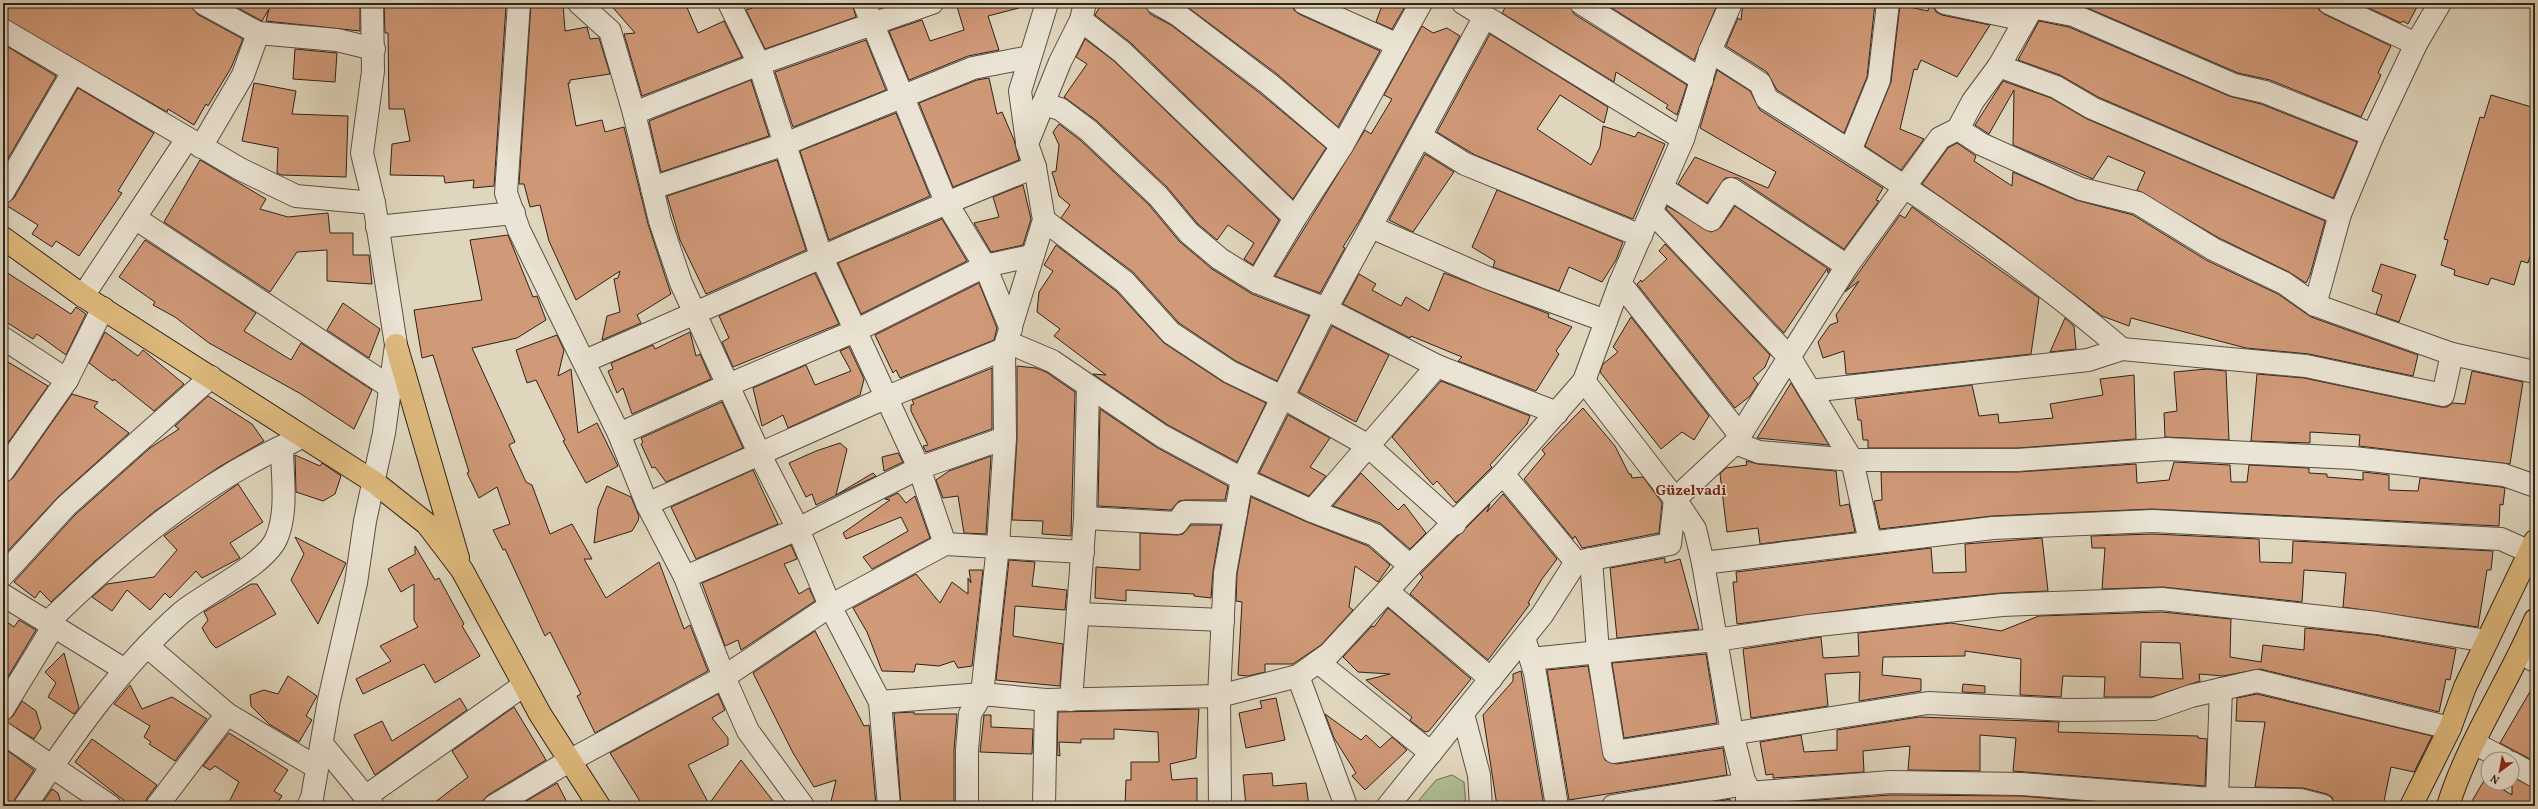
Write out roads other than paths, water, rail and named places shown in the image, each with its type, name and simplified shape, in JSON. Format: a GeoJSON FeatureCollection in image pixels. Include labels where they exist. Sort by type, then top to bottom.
{"type":"FeatureCollection","features":[{"type":"Feature","properties":{"kind":"main road"},"geometry":{"type":"LineString","coordinates":[[3,238],[83,296],[306,436],[374,482],[427,524],[462,570],[524,685],[599,806]]}},
{"type":"Feature","properties":{"kind":"main road"},"geometry":{"type":"LineString","coordinates":[[396,346],[462,570]]}},
{"type":"Feature","properties":{"kind":"main road"},"geometry":{"type":"LineString","coordinates":[[2411,806],[2450,728],[2465,687],[2532,547]]}},
{"type":"Feature","properties":{"kind":"main road"},"geometry":{"type":"LineString","coordinates":[[2448,806],[2474,743],[2528,657],[2535,620]]}},
{"type":"Feature","properties":{"kind":"street"},"geometry":{"type":"LineString","coordinates":[[204,3],[258,33],[337,40],[374,48]]}},
{"type":"Feature","properties":{"kind":"street"},"geometry":{"type":"LineString","coordinates":[[308,806],[312,798],[316,767],[322,744],[329,700],[356,583],[365,521],[374,482],[396,346],[374,203],[362,153],[374,48],[372,3]]}},
{"type":"Feature","properties":{"kind":"street"},"geometry":{"type":"LineString","coordinates":[[519,3],[506,193],[519,230],[620,434],[647,504],[685,577],[724,677],[748,731],[803,806]]}},
{"type":"Feature","properties":{"kind":"street"},"geometry":{"type":"LineString","coordinates":[[579,3],[610,31],[634,113],[660,220],[681,283],[759,453],[798,529],[830,606],[880,702],[889,806]]}},
{"type":"Feature","properties":{"kind":"street"},"geometry":{"type":"LineString","coordinates":[[729,3],[759,64],[821,256],[918,468],[945,544]]}},
{"type":"Feature","properties":{"kind":"street"},"geometry":{"type":"LineString","coordinates":[[864,3],[946,202],[985,266],[1008,340],[1052,361],[1088,387],[1162,436],[1242,479],[1312,511],[1375,535],[1410,566]]}},
{"type":"Feature","properties":{"kind":"street"},"geometry":{"type":"LineString","coordinates":[[634,113],[759,64],[932,3]]}},
{"type":"Feature","properties":{"kind":"street"},"geometry":{"type":"LineString","coordinates":[[967,806],[967,750],[970,714],[982,694],[998,546],[1005,438],[1008,340],[1031,256],[1044,220],[1035,167],[1027,144],[1020,91],[1047,3]]}},
{"type":"Feature","properties":{"kind":"street"},"geometry":{"type":"LineString","coordinates":[[1157,3],[1178,15],[1263,80],[1342,146]]}},
{"type":"Feature","properties":{"kind":"street"},"geometry":{"type":"LineString","coordinates":[[1304,3],[1398,45]]}},
{"type":"Feature","properties":{"kind":"street"},"geometry":{"type":"LineString","coordinates":[[1257,282],[1295,218],[1342,146],[1421,3]]}},
{"type":"Feature","properties":{"kind":"street"},"geometry":{"type":"LineString","coordinates":[[1463,3],[1484,18],[1683,139]]}},
{"type":"Feature","properties":{"kind":"street"},"geometry":{"type":"LineString","coordinates":[[1581,3],[1702,80]]}},
{"type":"Feature","properties":{"kind":"street"},"geometry":{"type":"LineString","coordinates":[[880,702],[982,694],[1046,700],[1219,696],[1298,676],[1329,654],[1388,592],[1410,566],[1455,524],[1503,474],[1584,381],[1620,283],[1683,139],[1710,51],[1731,3]]}},
{"type":"Feature","properties":{"kind":"street"},"geometry":{"type":"LineString","coordinates":[[1850,150],[1878,80],[1888,3]]}},
{"type":"Feature","properties":{"kind":"street"},"geometry":{"type":"LineString","coordinates":[[1945,3],[2073,15],[2234,85],[2265,92],[2373,135]]}},
{"type":"Feature","properties":{"kind":"street"},"geometry":{"type":"LineString","coordinates":[[2329,3],[2416,44]]}},
{"type":"Feature","properties":{"kind":"street"},"geometry":{"type":"LineString","coordinates":[[2315,305],[2340,214],[2373,135],[2416,44],[2440,3]]}},
{"type":"Feature","properties":{"kind":"street"},"geometry":{"type":"LineString","coordinates":[[1388,806],[1491,680],[1583,561],[1670,544],[1675,499],[1737,439],[1790,358],[1847,266],[1906,187],[1940,138],[1958,129],[1973,101],[1999,66],[2031,10]]}},
{"type":"Feature","properties":{"kind":"street"},"geometry":{"type":"LineString","coordinates":[[1027,144],[1060,62],[1083,11],[1122,52],[1295,218]]}},
{"type":"Feature","properties":{"kind":"street"},"geometry":{"type":"LineString","coordinates":[[1220,806],[1219,696],[1225,573],[1242,479],[1326,309],[1484,18]]}},
{"type":"Feature","properties":{"kind":"street"},"geometry":{"type":"LineString","coordinates":[[3,30],[194,143],[240,169],[296,196],[374,203]]}},
{"type":"Feature","properties":{"kind":"street"},"geometry":{"type":"LineString","coordinates":[[83,296],[135,218],[194,143],[243,75],[258,33]]}},
{"type":"Feature","properties":{"kind":"street"},"geometry":{"type":"LineString","coordinates":[[1710,51],[1760,83],[1767,99],[1850,150],[1906,187],[2077,311],[2122,349]]}},
{"type":"Feature","properties":{"kind":"street"},"geometry":{"type":"LineString","coordinates":[[652,188],[785,144],[973,68],[1030,57]]}},
{"type":"Feature","properties":{"kind":"street"},"geometry":{"type":"LineString","coordinates":[[1999,66],[2056,87],[2092,108],[2340,214]]}},
{"type":"Feature","properties":{"kind":"street"},"geometry":{"type":"LineString","coordinates":[[3,192],[74,72]]}},
{"type":"Feature","properties":{"kind":"street"},"geometry":{"type":"LineString","coordinates":[[1043,104],[1060,109],[1088,130],[1158,196],[1189,233],[1220,259],[1257,282],[1326,309],[1437,366],[1557,413]]}},
{"type":"Feature","properties":{"kind":"street"},"geometry":{"type":"LineString","coordinates":[[1958,129],[1981,144],[2081,189],[2138,203],[2214,249],[2284,283],[2315,305],[2452,354],[2535,372]]}},
{"type":"Feature","properties":{"kind":"street"},"geometry":{"type":"LineString","coordinates":[[1420,136],[1465,164],[1641,236]]}},
{"type":"Feature","properties":{"kind":"street"},"geometry":{"type":"LineString","coordinates":[[585,361],[695,314],[821,256],[946,202],[1035,167]]}},
{"type":"Feature","properties":{"kind":"street"},"geometry":{"type":"LineString","coordinates":[[1662,188],[1711,220],[1731,189],[1847,266]]}},
{"type":"Feature","properties":{"kind":"street"},"geometry":{"type":"LineString","coordinates":[[1652,212],[1790,358],[1852,460],[1870,542]]}},
{"type":"Feature","properties":{"kind":"street"},"geometry":{"type":"LineString","coordinates":[[377,227],[514,213]]}},
{"type":"Feature","properties":{"kind":"street"},"geometry":{"type":"LineString","coordinates":[[135,218],[390,387]]}},
{"type":"Feature","properties":{"kind":"street"},"geometry":{"type":"LineString","coordinates":[[1044,220],[1125,282],[1172,332],[1230,372],[1282,397],[1367,445],[1455,524]]}},
{"type":"Feature","properties":{"kind":"street"},"geometry":{"type":"LineString","coordinates":[[1371,227],[1488,278],[1606,321]]}},
{"type":"Feature","properties":{"kind":"street"},"geometry":{"type":"LineString","coordinates":[[620,434],[728,385],[855,331],[985,266],[1031,256]]}},
{"type":"Feature","properties":{"kind":"street"},"geometry":{"type":"LineString","coordinates":[[1620,283],[1737,439],[1759,452],[1852,460],[2018,460],[2167,449],[2353,458],[2504,476],[2535,486]]}},
{"type":"Feature","properties":{"kind":"street"},"geometry":{"type":"LineString","coordinates":[[6,462],[67,380],[103,308]]}},
{"type":"Feature","properties":{"kind":"street"},"geometry":{"type":"LineString","coordinates":[[3,338],[67,380]]}},
{"type":"Feature","properties":{"kind":"street"},"geometry":{"type":"LineString","coordinates":[[647,504],[885,398],[1008,340]]}},
{"type":"Feature","properties":{"kind":"street"},"geometry":{"type":"LineString","coordinates":[[1810,391],[2088,360],[2122,349],[2306,366],[2443,395],[2452,354]]}},
{"type":"Feature","properties":{"kind":"street"},"geometry":{"type":"LineString","coordinates":[[1312,511],[1367,445],[1437,366]]}},
{"type":"Feature","properties":{"kind":"street"},"geometry":{"type":"LineString","coordinates":[[3,575],[66,506],[211,377]]}},
{"type":"Feature","properties":{"kind":"street"},"geometry":{"type":"LineString","coordinates":[[1584,381],[1675,499],[1695,529],[1703,563],[1732,733],[1747,794]]}},
{"type":"Feature","properties":{"kind":"street"},"geometry":{"type":"LineString","coordinates":[[1071,700],[1079,614],[1085,518],[1088,387]]}},
{"type":"Feature","properties":{"kind":"street"},"geometry":{"type":"LineString","coordinates":[[3,709],[50,625],[110,562],[165,518],[257,458],[306,436]]}},
{"type":"Feature","properties":{"kind":"street"},"geometry":{"type":"LineString","coordinates":[[685,577],[798,529],[918,468],[1005,438]]}},
{"type":"Feature","properties":{"kind":"street"},"geometry":{"type":"LineString","coordinates":[[25,806],[125,670],[147,646],[193,603],[257,561],[271,548],[277,537],[282,508],[282,447]]}},
{"type":"Feature","properties":{"kind":"street"},"geometry":{"type":"LineString","coordinates":[[1503,474],[1583,561],[1614,752],[1928,703],[2067,710],[2154,708],[2191,696],[2257,681],[2450,728]]}},
{"type":"Feature","properties":{"kind":"street"},"geometry":{"type":"LineString","coordinates":[[1085,518],[1177,523],[1185,512],[1236,513]]}},
{"type":"Feature","properties":{"kind":"street"},"geometry":{"type":"LineString","coordinates":[[1703,563],[1993,528],[2152,521],[2502,539],[2532,547]]}},
{"type":"Feature","properties":{"kind":"street"},"geometry":{"type":"LineString","coordinates":[[494,806],[570,761],[724,677],[830,606],[945,544],[1083,552]]}},
{"type":"Feature","properties":{"kind":"street"},"geometry":{"type":"LineString","coordinates":[[1388,592],[1491,680]]}},
{"type":"Feature","properties":{"kind":"street"},"geometry":{"type":"LineString","coordinates":[[3,595],[125,670]]}},
{"type":"Feature","properties":{"kind":"street"},"geometry":{"type":"LineString","coordinates":[[1531,659],[1716,640],[1809,626],[2002,605],[2162,599],[2377,623],[2487,641]]}},
{"type":"Feature","properties":{"kind":"street"},"geometry":{"type":"LineString","coordinates":[[1079,614],[1222,620]]}},
{"type":"Feature","properties":{"kind":"street"},"geometry":{"type":"LineString","coordinates":[[1524,638],[1535,673],[1557,806]]}},
{"type":"Feature","properties":{"kind":"street"},"geometry":{"type":"LineString","coordinates":[[147,646],[227,714],[316,767]]}},
{"type":"Feature","properties":{"kind":"street"},"geometry":{"type":"LineString","coordinates":[[1318,662],[1431,753]]}},
{"type":"Feature","properties":{"kind":"street"},"geometry":{"type":"LineString","coordinates":[[1298,676],[1346,806]]}},
{"type":"Feature","properties":{"kind":"street"},"geometry":{"type":"LineString","coordinates":[[322,744],[369,802],[524,685]]}},
{"type":"Feature","properties":{"kind":"street"},"geometry":{"type":"LineString","coordinates":[[2204,801],[2221,689]]}},
{"type":"Feature","properties":{"kind":"street"},"geometry":{"type":"LineString","coordinates":[[1044,806],[1046,700]]}},
{"type":"Feature","properties":{"kind":"street"},"geometry":{"type":"LineString","coordinates":[[157,806],[227,714]]}},
{"type":"Feature","properties":{"kind":"street"},"geometry":{"type":"LineString","coordinates":[[1463,714],[1479,775],[1481,806]]}},
{"type":"Feature","properties":{"kind":"street"},"geometry":{"type":"LineString","coordinates":[[3,733],[110,806]]}},
{"type":"Feature","properties":{"kind":"street"},"geometry":{"type":"LineString","coordinates":[[2474,743],[2489,751]]}},
{"type":"Feature","properties":{"kind":"street"},"geometry":{"type":"LineString","coordinates":[[2520,768],[2535,776]]}},
{"type":"Feature","properties":{"kind":"street"},"geometry":{"type":"LineString","coordinates":[[1613,806],[1891,782],[1999,783],[2204,801],[2300,800],[2323,806]]}},
{"type":"Feature","properties":{"kind":"district","name":"Güzelvadi"},"geometry":{"type":"Point","coordinates":[1691,490]}}]}
